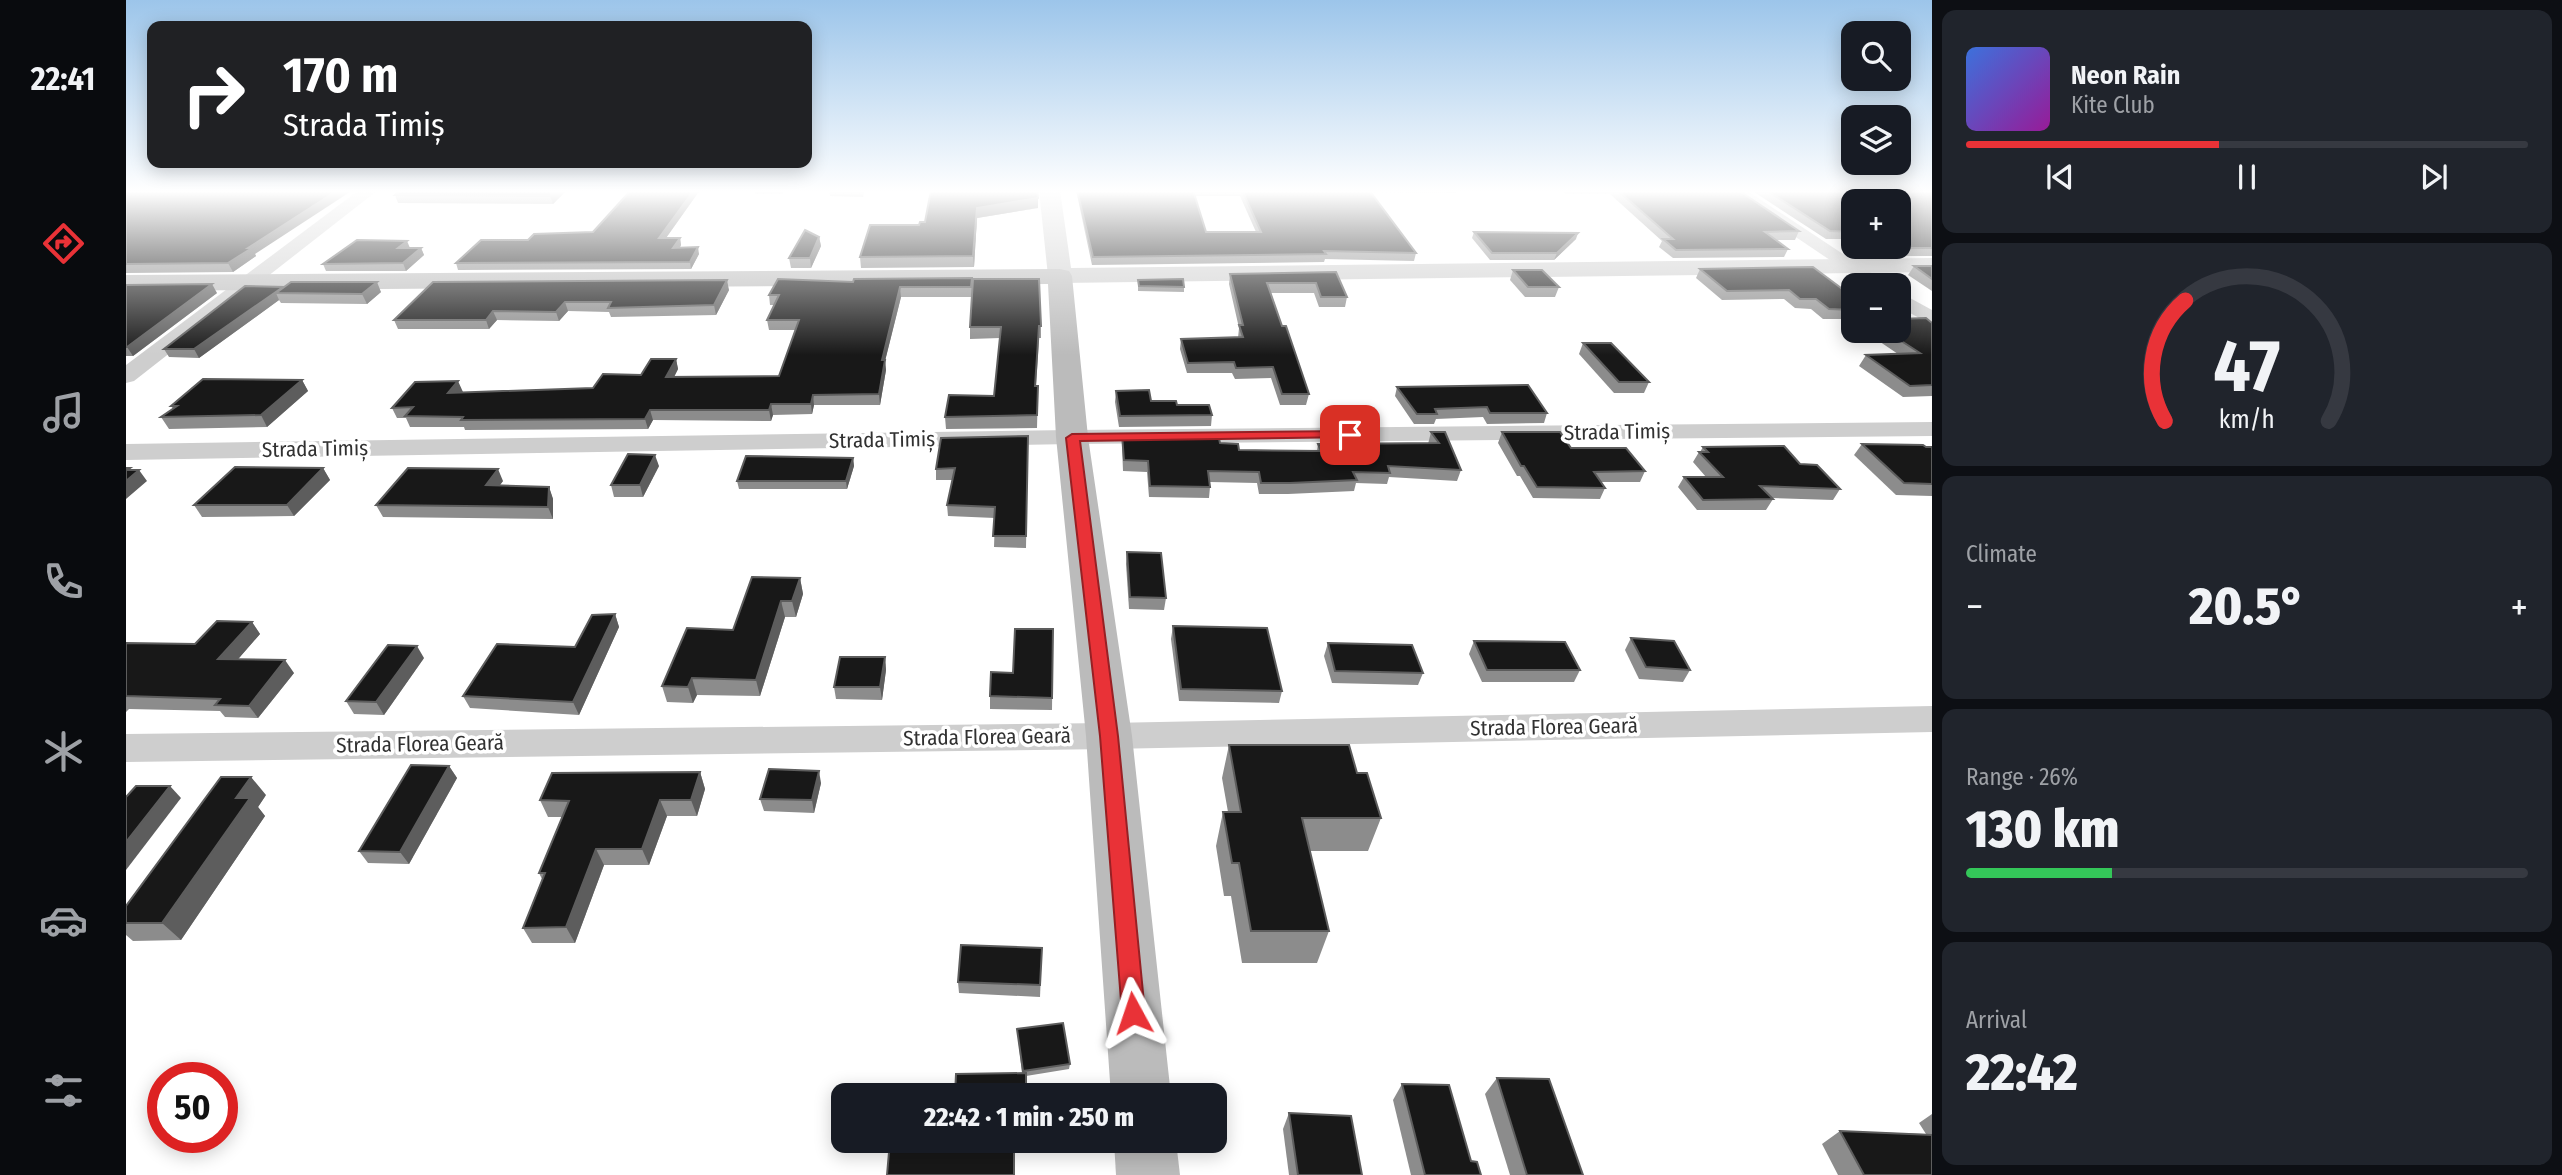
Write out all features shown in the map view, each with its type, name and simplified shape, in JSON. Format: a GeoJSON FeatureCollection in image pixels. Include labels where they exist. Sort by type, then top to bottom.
{"type":"FeatureCollection","features":[{"type":"Feature","properties":{"kind":"main road"},"geometry":{"type":"LineString","coordinates":[[126,283],[1060,276],[1072,438],[1109,736],[1140,1083]]}},
{"type":"Feature","properties":{"kind":"main road"},"geometry":{"type":"LineString","coordinates":[[1146,1153],[1148,1175]]}},
{"type":"Feature","properties":{"kind":"street"},"geometry":{"type":"LineString","coordinates":[[126,376],[297,245]]}},
{"type":"Feature","properties":{"kind":"street"},"geometry":{"type":"LineString","coordinates":[[1056,245],[1060,276],[1932,265]]}},
{"type":"Feature","properties":{"kind":"street"},"geometry":{"type":"LineString","coordinates":[[1818,245],[1861,273]]}},
{"type":"Feature","properties":{"kind":"street"},"geometry":{"type":"LineString","coordinates":[[1911,306],[1932,319]]}},
{"type":"Feature","properties":{"kind":"street","name":"Strada Timiș"},"geometry":{"type":"LineString","coordinates":[[126,452],[1932,429]]}},
{"type":"Feature","properties":{"kind":"street","name":"Strada Florea Geară"},"geometry":{"type":"LineString","coordinates":[[126,748],[1109,736],[1932,719]]}},
{"type":"Feature","properties":{"kind":"building"},"geometry":{"type":"Polygon","coordinates":[[[126,245],[253,245],[228,263],[126,264],[126,245]]]}},
{"type":"Feature","properties":{"kind":"building"},"geometry":{"type":"Polygon","coordinates":[[[350,245],[402,245],[398,248],[421,248],[403,263],[323,264],[350,245]]]}},
{"type":"Feature","properties":{"kind":"building"},"geometry":{"type":"Polygon","coordinates":[[[476,245],[698,247],[690,262],[456,263],[476,245]]]}},
{"type":"Feature","properties":{"kind":"building"},"geometry":{"type":"Polygon","coordinates":[[[797,245],[816,245],[810,258],[789,258],[797,245]]]}},
{"type":"Feature","properties":{"kind":"building"},"geometry":{"type":"Polygon","coordinates":[[[864,245],[974,245],[973,256],[860,257],[864,245]]]}},
{"type":"Feature","properties":{"kind":"building"},"geometry":{"type":"Polygon","coordinates":[[[1090,245],[1410,245],[1416,253],[1324,251],[1326,254],[1093,257],[1090,245]]]}},
{"type":"Feature","properties":{"kind":"building"},"geometry":{"type":"Polygon","coordinates":[[[1485,245],[1566,245],[1557,253],[1492,253],[1485,245]]]}},
{"type":"Feature","properties":{"kind":"building"},"geometry":{"type":"Polygon","coordinates":[[[1670,245],[1782,245],[1788,249],[1676,250],[1670,245]]]}},
{"type":"Feature","properties":{"kind":"building"},"geometry":{"type":"Polygon","coordinates":[[[1911,245],[1932,245],[1932,248],[1911,248],[1911,245]]]}},
{"type":"Feature","properties":{"kind":"building"},"geometry":{"type":"Polygon","coordinates":[[[1914,266],[1932,266],[1932,279],[1914,266]]]}},
{"type":"Feature","properties":{"kind":"building"},"geometry":{"type":"Polygon","coordinates":[[[1813,267],[1841,288],[1841,310],[1829,309],[1816,299],[1800,299],[1789,290],[1727,291],[1700,269],[1813,267]]]}},
{"type":"Feature","properties":{"kind":"building"},"geometry":{"type":"Polygon","coordinates":[[[1513,270],[1542,270],[1559,287],[1528,287],[1513,270]]]}},
{"type":"Feature","properties":{"kind":"building"},"geometry":{"type":"Polygon","coordinates":[[[1336,272],[1347,297],[1321,297],[1316,283],[1267,283],[1282,326],[1286,326],[1309,394],[1282,394],[1273,367],[1236,368],[1234,362],[1188,363],[1181,339],[1243,337],[1239,325],[1243,325],[1230,274],[1336,272]]]}},
{"type":"Feature","properties":{"kind":"building"},"geometry":{"type":"Polygon","coordinates":[[[972,278],[971,287],[900,287],[882,360],[885,360],[879,394],[813,395],[811,404],[771,404],[769,410],[650,410],[645,419],[461,420],[463,417],[405,416],[413,407],[392,408],[415,382],[458,381],[448,393],[593,388],[603,374],[641,375],[651,359],[676,359],[666,377],[779,376],[799,320],[767,320],[779,295],[769,295],[778,279],[853,282],[854,279],[972,278]]]}},
{"type":"Feature","properties":{"kind":"building"},"geometry":{"type":"Polygon","coordinates":[[[973,279],[1039,279],[1041,326],[1035,386],[1038,386],[1037,415],[945,417],[949,395],[994,396],[1001,327],[970,327],[973,279]]]}},
{"type":"Feature","properties":{"kind":"building"},"geometry":{"type":"Polygon","coordinates":[[[1183,279],[1184,287],[1139,286],[1138,280],[1183,279]]]}},
{"type":"Feature","properties":{"kind":"building"},"geometry":{"type":"Polygon","coordinates":[[[727,280],[714,305],[608,308],[611,302],[565,302],[556,312],[493,311],[486,320],[394,320],[433,282],[727,280]]]}},
{"type":"Feature","properties":{"kind":"building"},"geometry":{"type":"Polygon","coordinates":[[[291,282],[377,282],[362,294],[276,293],[291,282]]]}},
{"type":"Feature","properties":{"kind":"building"},"geometry":{"type":"Polygon","coordinates":[[[212,284],[127,347],[126,347],[126,285],[212,284]]]}},
{"type":"Feature","properties":{"kind":"building"},"geometry":{"type":"Polygon","coordinates":[[[245,286],[283,287],[194,349],[164,349],[245,286]]]}},
{"type":"Feature","properties":{"kind":"building"},"geometry":{"type":"Polygon","coordinates":[[[1926,318],[1932,323],[1932,385],[1910,386],[1866,355],[1920,353],[1905,343],[1911,343],[1911,319],[1926,318]]]}},
{"type":"Feature","properties":{"kind":"building"},"geometry":{"type":"Polygon","coordinates":[[[1583,343],[1611,343],[1649,382],[1619,382],[1583,343]]]}},
{"type":"Feature","properties":{"kind":"building"},"geometry":{"type":"Polygon","coordinates":[[[203,379],[302,380],[261,415],[161,417],[177,406],[171,406],[203,379]]]}},
{"type":"Feature","properties":{"kind":"building"},"geometry":{"type":"Polygon","coordinates":[[[1528,385],[1547,413],[1490,413],[1487,407],[1435,409],[1437,414],[1417,414],[1397,387],[1528,385]]]}},
{"type":"Feature","properties":{"kind":"building"},"geometry":{"type":"Polygon","coordinates":[[[1149,390],[1151,401],[1176,401],[1177,405],[1209,405],[1212,415],[1120,416],[1116,391],[1149,390]]]}},
{"type":"Feature","properties":{"kind":"building"},"geometry":{"type":"Polygon","coordinates":[[[1431,432],[1445,432],[1461,470],[1388,466],[1390,473],[1353,472],[1357,480],[1290,483],[1261,483],[1259,472],[1208,471],[1210,487],[1150,486],[1148,461],[1124,460],[1122,435],[1218,434],[1220,443],[1238,444],[1239,450],[1321,451],[1318,444],[1439,443],[1431,432]]]}},
{"type":"Feature","properties":{"kind":"building"},"geometry":{"type":"Polygon","coordinates":[[[1502,432],[1560,432],[1571,448],[1626,448],[1645,471],[1594,472],[1605,488],[1537,487],[1524,466],[1521,466],[1502,432]]]}},
{"type":"Feature","properties":{"kind":"building"},"geometry":{"type":"Polygon","coordinates":[[[1028,436],[1026,536],[993,536],[995,507],[947,505],[955,468],[936,469],[941,438],[1028,436]]]}},
{"type":"Feature","properties":{"kind":"building"},"geometry":{"type":"Polygon","coordinates":[[[1862,444],[1932,447],[1932,484],[1904,483],[1862,444]]]}},
{"type":"Feature","properties":{"kind":"building"},"geometry":{"type":"Polygon","coordinates":[[[1784,446],[1800,464],[1817,465],[1840,489],[1760,486],[1773,499],[1703,500],[1684,477],[1723,477],[1699,452],[1708,452],[1703,447],[1784,446]]]}},
{"type":"Feature","properties":{"kind":"building"},"geometry":{"type":"Polygon","coordinates":[[[628,454],[655,455],[640,485],[611,485],[628,454]]]}},
{"type":"Feature","properties":{"kind":"building"},"geometry":{"type":"Polygon","coordinates":[[[746,456],[853,458],[846,481],[737,481],[746,456]]]}},
{"type":"Feature","properties":{"kind":"building"},"geometry":{"type":"Polygon","coordinates":[[[235,467],[323,468],[287,505],[194,505],[235,467]]]}},
{"type":"Feature","properties":{"kind":"building"},"geometry":{"type":"Polygon","coordinates":[[[126,468],[130,468],[127,470],[139,470],[126,481],[126,468]]]}},
{"type":"Feature","properties":{"kind":"building"},"geometry":{"type":"Polygon","coordinates":[[[408,468],[498,469],[486,485],[549,487],[548,507],[376,505],[408,468]]]}},
{"type":"Feature","properties":{"kind":"building"},"geometry":{"type":"Polygon","coordinates":[[[1127,552],[1161,553],[1166,598],[1130,597],[1127,552]]]}},
{"type":"Feature","properties":{"kind":"building"},"geometry":{"type":"Polygon","coordinates":[[[752,577],[800,578],[792,601],[781,601],[756,680],[692,678],[688,687],[662,686],[687,628],[733,630],[752,577]]]}},
{"type":"Feature","properties":{"kind":"building"},"geometry":{"type":"Polygon","coordinates":[[[615,614],[573,702],[463,696],[497,644],[575,647],[592,615],[615,614]]]}},
{"type":"Feature","properties":{"kind":"building"},"geometry":{"type":"Polygon","coordinates":[[[217,621],[252,622],[218,659],[285,660],[249,706],[215,705],[220,699],[126,696],[126,643],[195,644],[217,621]]]}},
{"type":"Feature","properties":{"kind":"building"},"geometry":{"type":"Polygon","coordinates":[[[1173,626],[1267,628],[1282,691],[1181,689],[1173,626]]]}},
{"type":"Feature","properties":{"kind":"building"},"geometry":{"type":"Polygon","coordinates":[[[1015,629],[1053,629],[1052,698],[990,696],[991,672],[1013,673],[1015,629]]]}},
{"type":"Feature","properties":{"kind":"building"},"geometry":{"type":"Polygon","coordinates":[[[1631,638],[1674,641],[1690,670],[1646,667],[1631,638]]]}},
{"type":"Feature","properties":{"kind":"building"},"geometry":{"type":"Polygon","coordinates":[[[1474,641],[1565,642],[1580,670],[1487,670],[1474,641]]]}},
{"type":"Feature","properties":{"kind":"building"},"geometry":{"type":"Polygon","coordinates":[[[1328,643],[1412,645],[1423,673],[1335,671],[1328,643]]]}},
{"type":"Feature","properties":{"kind":"building"},"geometry":{"type":"Polygon","coordinates":[[[388,645],[417,646],[376,702],[346,701],[388,645]]]}},
{"type":"Feature","properties":{"kind":"building"},"geometry":{"type":"Polygon","coordinates":[[[840,657],[885,657],[880,687],[834,687],[840,657]]]}},
{"type":"Feature","properties":{"kind":"building"},"geometry":{"type":"Polygon","coordinates":[[[1229,745],[1349,745],[1357,773],[1367,773],[1381,818],[1302,818],[1329,931],[1251,931],[1239,863],[1232,863],[1223,812],[1241,812],[1229,745]]]}},
{"type":"Feature","properties":{"kind":"building"},"geometry":{"type":"Polygon","coordinates":[[[411,765],[449,766],[400,852],[359,851],[411,765]]]}},
{"type":"Feature","properties":{"kind":"building"},"geometry":{"type":"Polygon","coordinates":[[[769,769],[819,771],[812,800],[760,799],[769,769]]]}},
{"type":"Feature","properties":{"kind":"building"},"geometry":{"type":"Polygon","coordinates":[[[700,772],[691,800],[660,800],[642,849],[596,849],[566,927],[523,928],[545,873],[539,873],[569,801],[540,800],[552,773],[700,772]]]}},
{"type":"Feature","properties":{"kind":"building"},"geometry":{"type":"Polygon","coordinates":[[[221,777],[251,777],[236,798],[250,798],[162,923],[126,923],[126,906],[221,777]]]}},
{"type":"Feature","properties":{"kind":"building"},"geometry":{"type":"Polygon","coordinates":[[[136,786],[170,786],[126,842],[126,797],[136,786]]]}},
{"type":"Feature","properties":{"kind":"building"},"geometry":{"type":"Polygon","coordinates":[[[961,945],[1042,948],[1040,985],[958,982],[961,945]]]}},
{"type":"Feature","properties":{"kind":"building"},"geometry":{"type":"Polygon","coordinates":[[[1063,1023],[1070,1064],[1023,1071],[1017,1029],[1063,1023]]]}},
{"type":"Feature","properties":{"kind":"building"},"geometry":{"type":"Polygon","coordinates":[[[1026,1073],[1026,1083],[956,1083],[956,1074],[1026,1073]]]}},
{"type":"Feature","properties":{"kind":"building"},"geometry":{"type":"Polygon","coordinates":[[[1497,1078],[1549,1079],[1583,1175],[1527,1175],[1497,1078]]]}},
{"type":"Feature","properties":{"kind":"building"},"geometry":{"type":"Polygon","coordinates":[[[1402,1084],[1449,1085],[1471,1161],[1477,1162],[1481,1175],[1425,1175],[1402,1084]]]}},
{"type":"Feature","properties":{"kind":"building"},"geometry":{"type":"Polygon","coordinates":[[[1289,1113],[1351,1116],[1362,1175],[1298,1175],[1289,1113]]]}},
{"type":"Feature","properties":{"kind":"building"},"geometry":{"type":"Polygon","coordinates":[[[1840,1131],[1932,1135],[1932,1175],[1864,1175],[1840,1131]]]}},
{"type":"Feature","properties":{"kind":"building"},"geometry":{"type":"Polygon","coordinates":[[[889,1153],[1014,1153],[1014,1175],[887,1175],[889,1153]]]}},
{"type":"Feature","properties":{"kind":"route"},"geometry":{"type":"LineString","coordinates":[[1133,1013],[1109,736],[1072,438],[1350,435]]}}]}
